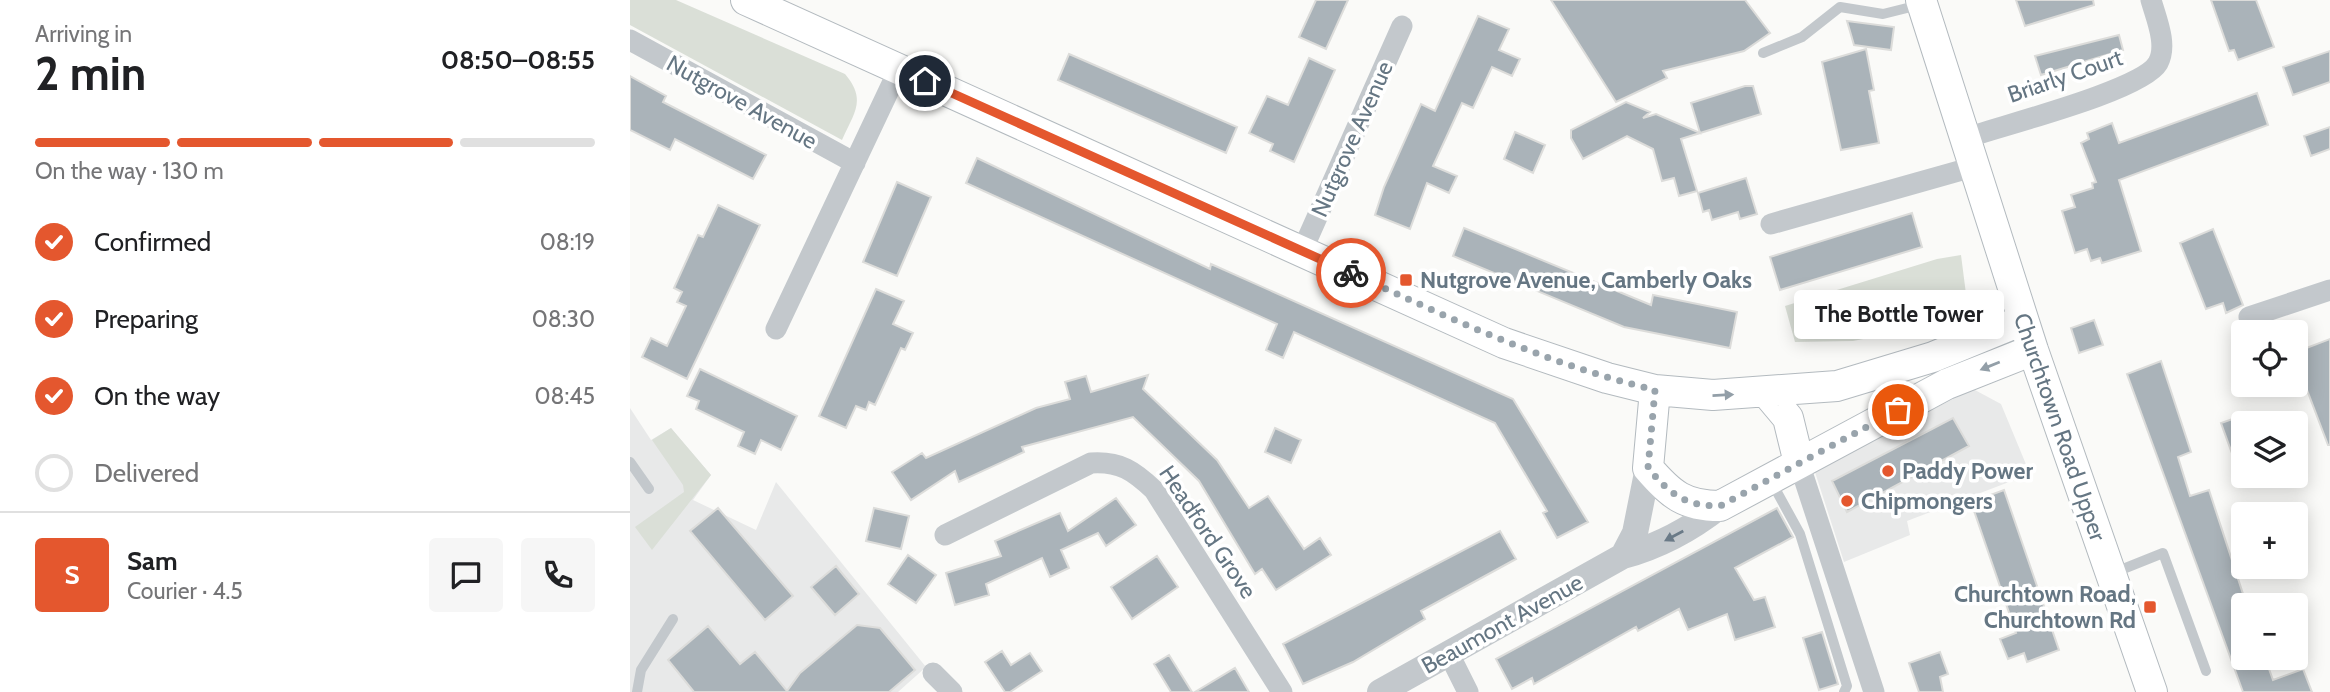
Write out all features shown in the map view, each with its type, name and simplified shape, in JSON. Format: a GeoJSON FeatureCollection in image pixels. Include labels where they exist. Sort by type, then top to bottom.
{"type":"FeatureCollection","features":[{"type":"Feature","properties":{"kind":"main road"},"geometry":{"type":"LineString","coordinates":[[746,0],[1504,344],[1607,378],[1655,390],[1695,395],[1767,393],[1837,386],[1933,358],[2023,320]]}},
{"type":"Feature","properties":{"kind":"main road","name":"Churchtown Road Upper"},"geometry":{"type":"LineString","coordinates":[[1921,2],[2033,351],[2152,692]]}},
{"type":"Feature","properties":{"kind":"main road","name":"Beaumont Avenue"},"geometry":{"type":"LineString","coordinates":[[1720,506],[1947,384],[2033,351]]}},
{"type":"Feature","properties":{"kind":"main road"},"geometry":{"type":"LineString","coordinates":[[1933,358],[1948,376],[1947,384]]}},
{"type":"Feature","properties":{"kind":"main road"},"geometry":{"type":"LineString","coordinates":[[1655,390],[1648,468],[1674,495],[1698,506],[1720,506]]}},
{"type":"Feature","properties":{"kind":"main road"},"geometry":{"type":"LineString","coordinates":[[1767,393],[1788,418],[1799,463]]}},
{"type":"Feature","properties":{"kind":"street","name":"Briarly Court"},"geometry":{"type":"LineString","coordinates":[[1963,139],[2097,97],[2142,77],[2158,63],[2162,41],[2151,0]]}},
{"type":"Feature","properties":{"kind":"street","name":"Nutgrove Avenue"},"geometry":{"type":"LineString","coordinates":[[1302,251],[1402,26]]}},
{"type":"Feature","properties":{"kind":"street","name":"Nutgrove Avenue"},"geometry":{"type":"LineString","coordinates":[[630,40],[855,163]]}},
{"type":"Feature","properties":{"kind":"street"},"geometry":{"type":"LineString","coordinates":[[776,329],[899,69]]}},
{"type":"Feature","properties":{"kind":"street"},"geometry":{"type":"LineString","coordinates":[[1771,224],[1973,167]]}},
{"type":"Feature","properties":{"kind":"street"},"geometry":{"type":"LineString","coordinates":[[2249,317],[2330,290]]}},
{"type":"Feature","properties":{"kind":"street","name":"Headford Grove"},"geometry":{"type":"LineString","coordinates":[[945,535],[1091,463],[1111,461],[1135,471],[1154,491],[1282,692]]}},
{"type":"Feature","properties":{"kind":"street"},"geometry":{"type":"LineString","coordinates":[[1799,463],[1874,692]]}},
{"type":"Feature","properties":{"kind":"street"},"geometry":{"type":"LineString","coordinates":[[1623,556],[1635,533],[1648,468]]}},
{"type":"Feature","properties":{"kind":"street","name":"Beaumont Avenue"},"geometry":{"type":"LineString","coordinates":[[1380,692],[1623,556],[1652,548],[1697,524],[1720,506]]}},
{"type":"Feature","properties":{"kind":"street"},"geometry":{"type":"LineString","coordinates":[[1449,654],[1468,692]]}},
{"type":"Feature","properties":{"kind":"street"},"geometry":{"type":"LineString","coordinates":[[933,673],[952,692]]}},
{"type":"Feature","properties":{"kind":"lane"},"geometry":{"type":"LineString","coordinates":[[1763,53],[1802,37],[1840,7],[1883,14],[1921,2]]}},
{"type":"Feature","properties":{"kind":"lane"},"geometry":{"type":"LineString","coordinates":[[630,462],[649,489]]}},
{"type":"Feature","properties":{"kind":"lane"},"geometry":{"type":"LineString","coordinates":[[1769,479],[1800,534],[1847,686],[1844,692]]}},
{"type":"Feature","properties":{"kind":"lane"},"geometry":{"type":"LineString","coordinates":[[2110,574],[2163,553],[2206,671]]}},
{"type":"Feature","properties":{"kind":"lane"},"geometry":{"type":"LineString","coordinates":[[637,692],[641,670],[673,619]]}},
{"type":"Feature","properties":{"kind":"shaded area"},"geometry":{"type":"Polygon","coordinates":[[[630,0],[676,0],[845,74],[856,91],[857,99],[854,114],[842,140],[630,25],[630,0]]]}},
{"type":"Feature","properties":{"kind":"shaded area"},"geometry":{"type":"Polygon","coordinates":[[[1961,255],[1966,294],[1959,303],[1889,334],[1853,341],[1795,342],[1785,306],[1937,259],[1961,255]]]}},
{"type":"Feature","properties":{"kind":"shaded area"},"geometry":{"type":"Polygon","coordinates":[[[1973,389],[2001,404],[2030,474],[1907,521],[1910,535],[1844,562],[1814,469],[1973,389]]]}},
{"type":"Feature","properties":{"kind":"shaded area"},"geometry":{"type":"Polygon","coordinates":[[[630,408],[651,440],[671,428],[711,475],[693,500],[756,530],[776,482],[926,667],[898,692],[630,692],[630,408]]]}},
{"type":"Feature","properties":{"kind":"shaded area"},"geometry":{"type":"Polygon","coordinates":[[[671,428],[711,475],[652,550],[635,527],[684,492],[683,485],[652,440],[671,428]]]}},
{"type":"Feature","properties":{"kind":"building"},"geometry":{"type":"Polygon","coordinates":[[[1316,0],[1348,0],[1326,49],[1299,37],[1316,0]]]}},
{"type":"Feature","properties":{"kind":"building"},"geometry":{"type":"Polygon","coordinates":[[[1551,0],[1745,0],[1770,33],[1744,51],[1663,71],[1667,78],[1616,102],[1551,0]]]}},
{"type":"Feature","properties":{"kind":"building"},"geometry":{"type":"Polygon","coordinates":[[[2016,0],[2093,0],[2094,5],[2025,26],[2016,0]]]}},
{"type":"Feature","properties":{"kind":"building"},"geometry":{"type":"Polygon","coordinates":[[[2211,0],[2256,0],[2274,47],[2238,60],[2234,50],[2229,51],[2211,0]]]}},
{"type":"Feature","properties":{"kind":"building"},"geometry":{"type":"Polygon","coordinates":[[[1478,16],[1509,29],[1499,50],[1520,59],[1512,76],[1492,67],[1473,108],[1462,103],[1433,166],[1457,176],[1449,193],[1427,183],[1410,229],[1375,215],[1384,187],[1421,104],[1435,111],[1478,16]]]}},
{"type":"Feature","properties":{"kind":"building"},"geometry":{"type":"Polygon","coordinates":[[[1847,21],[1894,27],[1891,50],[1854,45],[1847,21]]]}},
{"type":"Feature","properties":{"kind":"building"},"geometry":{"type":"Polygon","coordinates":[[[2119,35],[2123,50],[2041,75],[2035,56],[2119,35]]]}},
{"type":"Feature","properties":{"kind":"building"},"geometry":{"type":"Polygon","coordinates":[[[1866,49],[1874,90],[1869,91],[1879,143],[1841,150],[1822,62],[1866,49]]]}},
{"type":"Feature","properties":{"kind":"building"},"geometry":{"type":"Polygon","coordinates":[[[2330,51],[2330,82],[2293,95],[2283,67],[2330,51]]]}},
{"type":"Feature","properties":{"kind":"building"},"geometry":{"type":"Polygon","coordinates":[[[1069,54],[1237,127],[1226,153],[1058,80],[1069,54]]]}},
{"type":"Feature","properties":{"kind":"building"},"geometry":{"type":"Polygon","coordinates":[[[1309,58],[1335,70],[1294,162],[1270,151],[1273,144],[1249,133],[1267,96],[1288,105],[1309,58]]]}},
{"type":"Feature","properties":{"kind":"building"},"geometry":{"type":"Polygon","coordinates":[[[630,76],[666,96],[663,102],[766,155],[753,179],[675,139],[670,150],[630,130],[630,76]]]}},
{"type":"Feature","properties":{"kind":"building"},"geometry":{"type":"Polygon","coordinates":[[[1745,86],[1753,86],[1761,114],[1681,139],[1697,191],[1679,196],[1674,178],[1662,181],[1653,149],[1627,136],[1583,159],[1571,138],[1571,130],[1626,102],[1650,112],[1643,118],[1656,114],[1700,133],[1691,103],[1745,86]]]}},
{"type":"Feature","properties":{"kind":"building"},"geometry":{"type":"Polygon","coordinates":[[[2257,93],[2268,125],[2119,180],[2141,251],[2102,263],[2100,258],[2091,261],[2087,249],[2075,253],[2062,211],[2075,207],[2071,195],[2093,188],[2092,183],[2096,182],[2081,143],[2089,139],[2087,133],[2112,123],[2119,143],[2257,93]]]}},
{"type":"Feature","properties":{"kind":"building"},"geometry":{"type":"Polygon","coordinates":[[[2330,127],[2330,149],[2311,156],[2304,136],[2330,127]]]}},
{"type":"Feature","properties":{"kind":"building"},"geometry":{"type":"Polygon","coordinates":[[[1515,132],[1545,145],[1533,173],[1504,159],[1515,132]]]}},
{"type":"Feature","properties":{"kind":"building"},"geometry":{"type":"Polygon","coordinates":[[[977,158],[1210,269],[1211,264],[1513,399],[1588,522],[1557,538],[1543,513],[1547,511],[1495,423],[1294,332],[1283,358],[1266,350],[1277,324],[966,183],[977,158]]]}},
{"type":"Feature","properties":{"kind":"building"},"geometry":{"type":"Polygon","coordinates":[[[1746,178],[1757,214],[1740,219],[1738,212],[1712,220],[1709,210],[1703,212],[1698,193],[1746,178]]]}},
{"type":"Feature","properties":{"kind":"building"},"geometry":{"type":"Polygon","coordinates":[[[897,182],[931,197],[897,276],[863,262],[897,182]]]}},
{"type":"Feature","properties":{"kind":"building"},"geometry":{"type":"Polygon","coordinates":[[[718,205],[760,225],[687,379],[642,357],[651,338],[667,346],[686,306],[677,302],[682,292],[674,288],[698,235],[703,237],[718,205]]]}},
{"type":"Feature","properties":{"kind":"building"},"geometry":{"type":"Polygon","coordinates":[[[1912,213],[1922,247],[1780,290],[1770,257],[1912,213]]]}},
{"type":"Feature","properties":{"kind":"building"},"geometry":{"type":"Polygon","coordinates":[[[1464,228],[1651,305],[1653,295],[1737,312],[1730,348],[1624,327],[1453,256],[1464,228]]]}},
{"type":"Feature","properties":{"kind":"building"},"geometry":{"type":"Polygon","coordinates":[[[2213,229],[2243,305],[2226,313],[2223,303],[2206,309],[2180,243],[2213,229]]]}},
{"type":"Feature","properties":{"kind":"building"},"geometry":{"type":"Polygon","coordinates":[[[876,289],[904,301],[893,324],[913,333],[905,350],[901,348],[875,405],[869,402],[866,410],[856,406],[846,428],[819,416],[876,289]]]}},
{"type":"Feature","properties":{"kind":"building"},"geometry":{"type":"Polygon","coordinates":[[[2094,320],[2103,345],[2079,353],[2071,328],[2094,320]]]}},
{"type":"Feature","properties":{"kind":"building"},"geometry":{"type":"Polygon","coordinates":[[[2330,339],[2330,445],[2308,392],[2308,347],[2330,339]]]}},
{"type":"Feature","properties":{"kind":"building"},"geometry":{"type":"Polygon","coordinates":[[[2161,361],[2191,452],[2178,457],[2190,496],[2209,490],[2231,557],[2231,579],[2238,579],[2243,593],[2231,593],[2231,659],[2127,374],[2161,361]]]}},
{"type":"Feature","properties":{"kind":"building"},"geometry":{"type":"Polygon","coordinates":[[[700,369],[797,416],[781,450],[761,440],[755,454],[738,446],[744,432],[696,409],[699,401],[687,396],[700,369]]]}},
{"type":"Feature","properties":{"kind":"building"},"geometry":{"type":"Polygon","coordinates":[[[1148,375],[1143,389],[1217,460],[1249,508],[1268,496],[1304,549],[1320,538],[1331,555],[1276,590],[1262,569],[1255,574],[1199,481],[1133,417],[1022,447],[1024,452],[959,482],[955,471],[911,500],[892,472],[922,453],[926,458],[1036,408],[1070,399],[1065,382],[1086,376],[1091,392],[1148,375]]]}},
{"type":"Feature","properties":{"kind":"building"},"geometry":{"type":"Polygon","coordinates":[[[1953,418],[1969,446],[1847,512],[1832,481],[1953,418]]]}},
{"type":"Feature","properties":{"kind":"building"},"geometry":{"type":"Polygon","coordinates":[[[2231,420],[2231,450],[2221,423],[2231,420]]]}},
{"type":"Feature","properties":{"kind":"building"},"geometry":{"type":"Polygon","coordinates":[[[1275,428],[1301,440],[1291,463],[1265,452],[1275,428]]]}},
{"type":"Feature","properties":{"kind":"building"},"geometry":{"type":"Polygon","coordinates":[[[2004,490],[2059,650],[2027,662],[2024,653],[2008,659],[2000,639],[2016,633],[1971,502],[2004,490]]]}},
{"type":"Feature","properties":{"kind":"building"},"geometry":{"type":"Polygon","coordinates":[[[1116,498],[1136,525],[1106,546],[1098,533],[1061,550],[1069,568],[1050,577],[1042,558],[986,584],[989,595],[955,605],[946,573],[1001,556],[995,541],[1060,513],[1068,531],[1116,498]]]}},
{"type":"Feature","properties":{"kind":"building"},"geometry":{"type":"Polygon","coordinates":[[[718,508],[793,596],[765,620],[690,531],[718,508]]]}},
{"type":"Feature","properties":{"kind":"building"},"geometry":{"type":"Polygon","coordinates":[[[874,508],[909,516],[901,549],[866,541],[874,508]]]}},
{"type":"Feature","properties":{"kind":"building"},"geometry":{"type":"Polygon","coordinates":[[[1777,508],[1793,537],[1735,568],[1754,600],[1765,597],[1775,627],[1735,640],[1727,614],[1688,630],[1679,609],[1638,631],[1636,627],[1534,684],[1532,678],[1512,689],[1496,659],[1777,508]]]}},
{"type":"Feature","properties":{"kind":"building"},"geometry":{"type":"Polygon","coordinates":[[[1500,531],[1516,559],[1421,611],[1425,619],[1353,662],[1303,684],[1283,644],[1500,531]]]}},
{"type":"Feature","properties":{"kind":"building"},"geometry":{"type":"Polygon","coordinates":[[[908,555],[936,575],[916,603],[888,584],[908,555]]]}},
{"type":"Feature","properties":{"kind":"building"},"geometry":{"type":"Polygon","coordinates":[[[1157,556],[1178,587],[1132,619],[1111,587],[1157,556]]]}},
{"type":"Feature","properties":{"kind":"building"},"geometry":{"type":"Polygon","coordinates":[[[836,566],[859,594],[835,615],[811,587],[836,566]]]}},
{"type":"Feature","properties":{"kind":"building"},"geometry":{"type":"Polygon","coordinates":[[[857,625],[880,628],[915,670],[889,692],[694,692],[668,660],[708,626],[740,664],[755,652],[787,691],[800,673],[857,625]]]}},
{"type":"Feature","properties":{"kind":"building"},"geometry":{"type":"Polygon","coordinates":[[[1822,632],[1838,684],[1819,690],[1803,638],[1822,632]]]}},
{"type":"Feature","properties":{"kind":"building"},"geometry":{"type":"Polygon","coordinates":[[[1002,651],[1011,665],[1030,653],[1042,671],[1010,692],[1005,692],[985,662],[1002,651]]]}},
{"type":"Feature","properties":{"kind":"building"},"geometry":{"type":"Polygon","coordinates":[[[1940,652],[1948,674],[1940,677],[1943,692],[1919,692],[1909,663],[1940,652]]]}},
{"type":"Feature","properties":{"kind":"building"},"geometry":{"type":"Polygon","coordinates":[[[1169,655],[1192,692],[1171,692],[1154,664],[1169,655]]]}},
{"type":"Feature","properties":{"kind":"building"},"geometry":{"type":"Polygon","coordinates":[[[1235,668],[1249,692],[1195,692],[1235,668]]]}},
{"type":"Feature","properties":{"kind":"building"},"geometry":{"type":"Polygon","coordinates":[[[2235,670],[2269,670],[2273,680],[2303,670],[2312,692],[2243,692],[2235,670]]]}},
{"type":"Feature","properties":{"kind":"way so far"},"geometry":{"type":"LineString","coordinates":[[1351,273],[1504,344],[1607,378],[1655,390],[1648,468],[1674,495],[1698,506],[1720,506],[1898,410]]}},
{"type":"Feature","properties":{"kind":"place","name":"Nutgrove Avenue, Camberly Oaks"},"geometry":{"type":"Point","coordinates":[1406,280]}},
{"type":"Feature","properties":{"kind":"place","name":"The Bottle Tower"},"geometry":{"type":"Point","coordinates":[1898,410]}},
{"type":"Feature","properties":{"kind":"place","name":"Paddy Power"},"geometry":{"type":"Point","coordinates":[1888,471]}},
{"type":"Feature","properties":{"kind":"place","name":"Chipmongers"},"geometry":{"type":"Point","coordinates":[1847,501]}},
{"type":"Feature","properties":{"kind":"place","name":"Churchtown Road, Churchtown Rd"},"geometry":{"type":"Point","coordinates":[2150,607]}},
{"type":"Feature","properties":{"kind":"route"},"geometry":{"type":"LineString","coordinates":[[925,81],[1351,273]]}}]}
